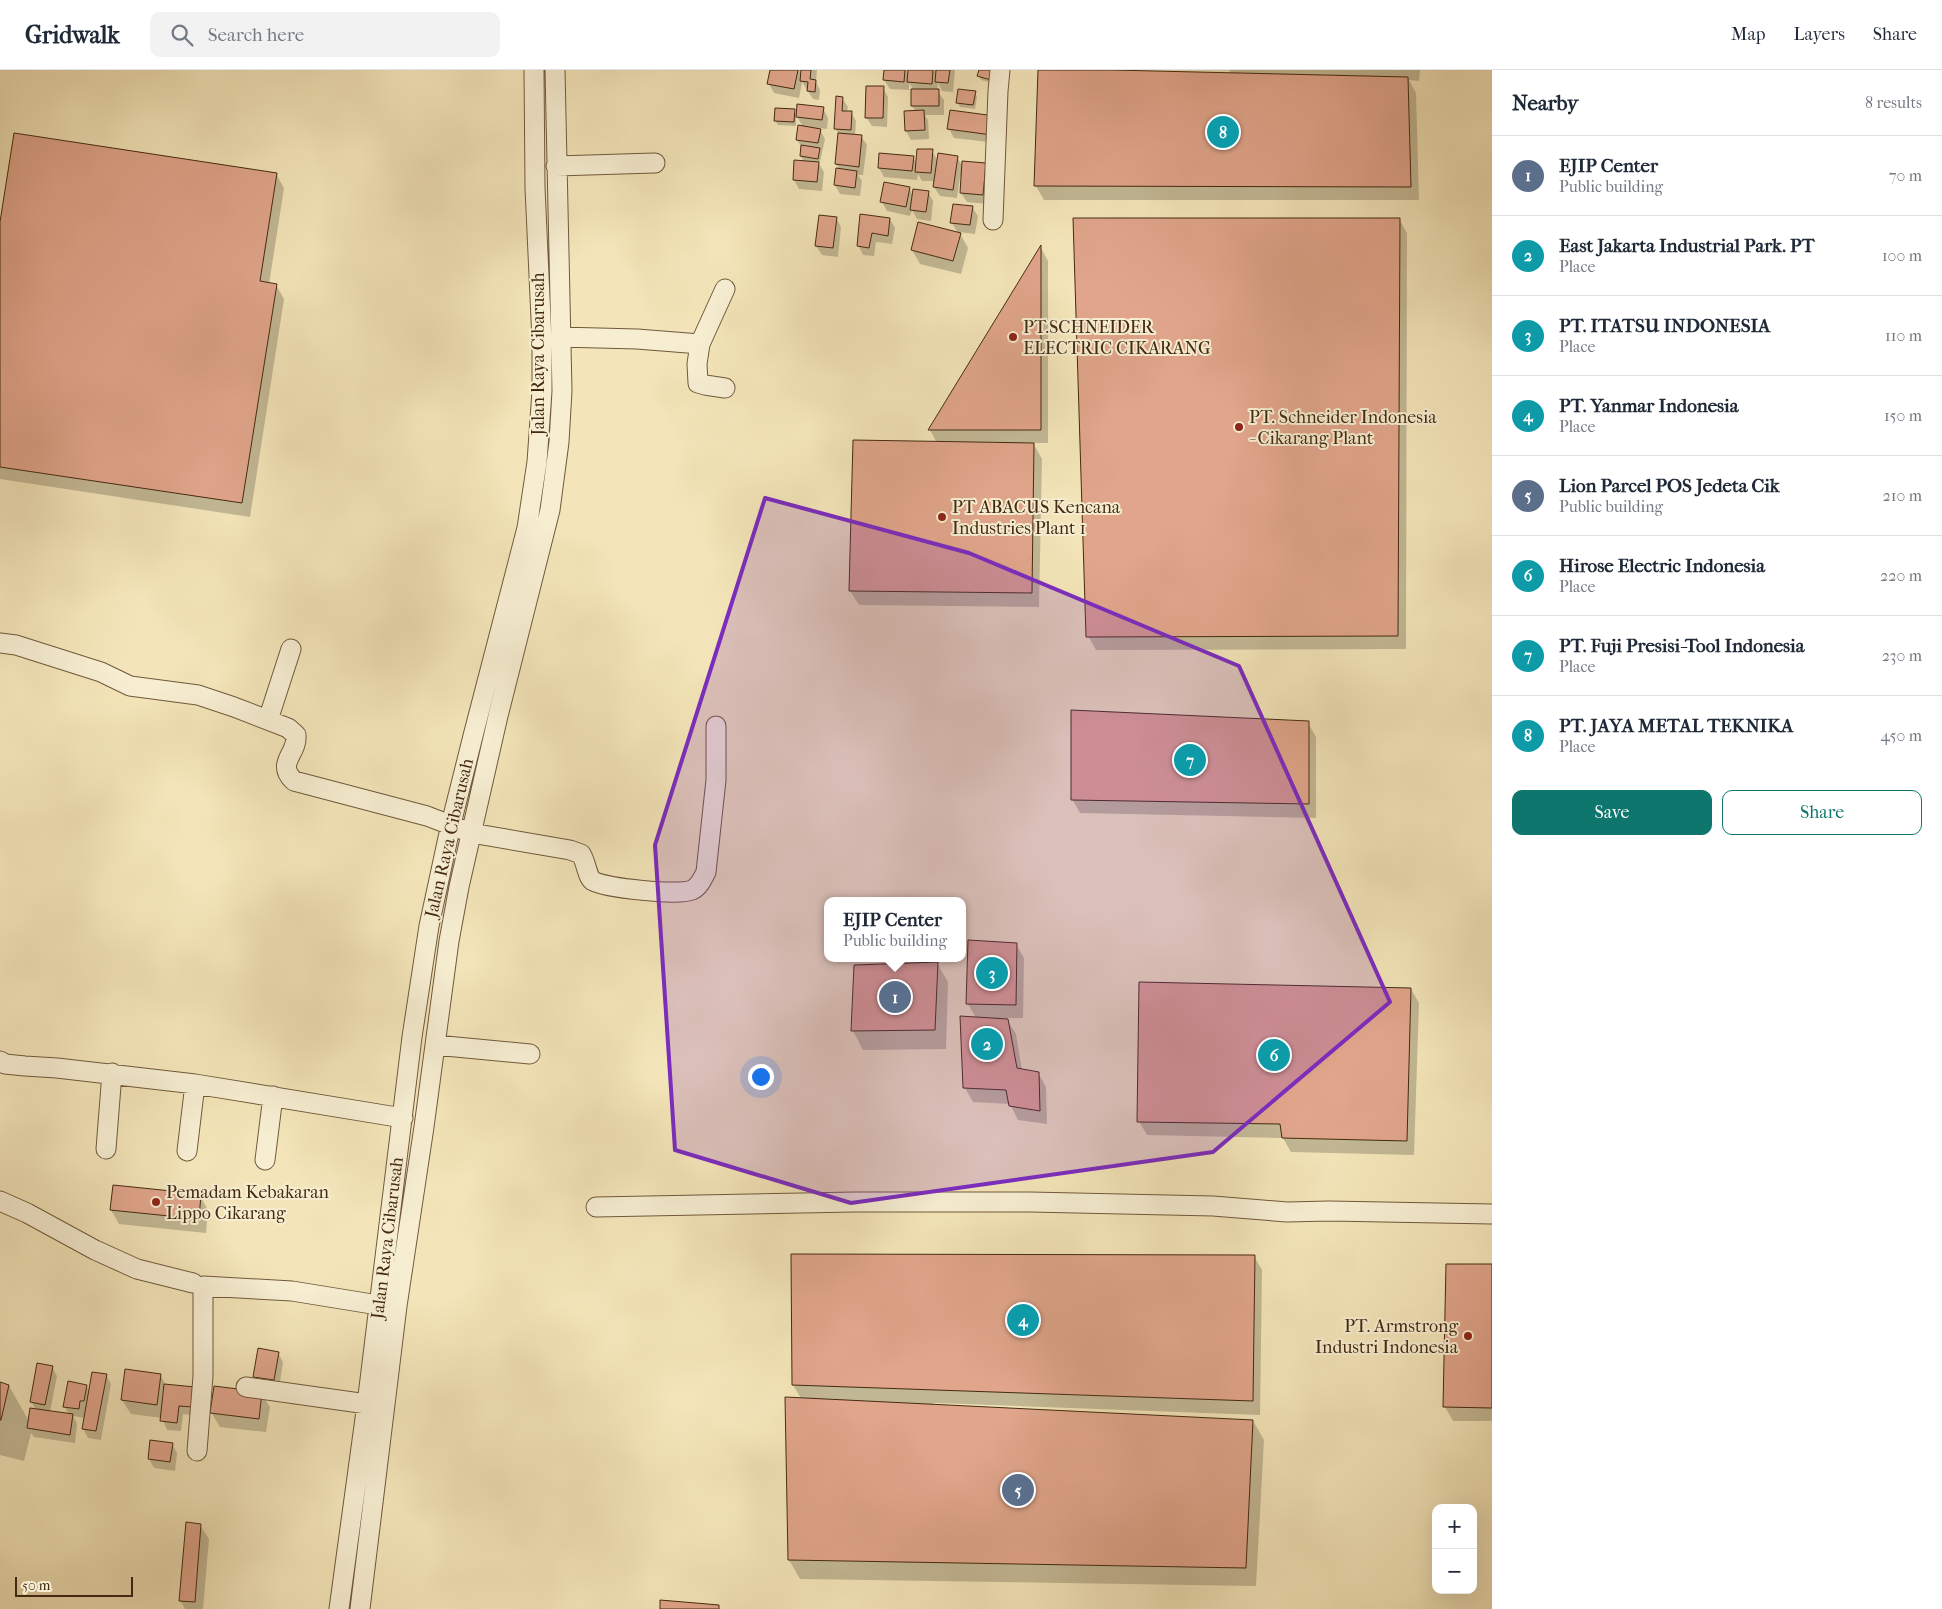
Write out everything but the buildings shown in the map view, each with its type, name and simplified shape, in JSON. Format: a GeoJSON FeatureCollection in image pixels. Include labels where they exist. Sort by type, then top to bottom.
{"type":"FeatureCollection","features":[{"type":"Feature","properties":{"kind":"street","name":"Jalan Raya Cibarusah"},"geometry":{"type":"LineString","coordinates":[[339,1609],[367,1404],[412,1037],[429,926],[451,824],[527,528],[537,462],[542,391],[542,340],[535,188],[534,70]]}},
{"type":"Feature","properties":{"kind":"street","name":"Jalan Raya Cibarusah"},"geometry":{"type":"LineString","coordinates":[[360,1609],[397,1306],[449,941],[459,887],[498,716],[550,510],[562,415],[555,70]]}},
{"type":"Feature","properties":{"kind":"street"},"geometry":{"type":"LineString","coordinates":[[993,220],[1000,70]]}},
{"type":"Feature","properties":{"kind":"street"},"geometry":{"type":"LineString","coordinates":[[556,166],[656,163]]}},
{"type":"Feature","properties":{"kind":"street"},"geometry":{"type":"LineString","coordinates":[[725,289],[700,344],[697,364],[698,383],[704,386],[725,388]]}},
{"type":"Feature","properties":{"kind":"street"},"geometry":{"type":"LineString","coordinates":[[560,338],[637,339],[700,344]]}},
{"type":"Feature","properties":{"kind":"street"},"geometry":{"type":"LineString","coordinates":[[0,643],[16,645],[101,672],[130,686],[198,696],[268,720],[288,728],[296,735],[297,742],[286,764],[287,773],[294,781],[426,816],[471,833],[570,850],[581,854],[587,864],[589,877],[611,886],[676,892],[692,890],[701,881],[706,872],[716,780],[716,726]]}},
{"type":"Feature","properties":{"kind":"street"},"geometry":{"type":"LineString","coordinates":[[268,720],[291,649]]}},
{"type":"Feature","properties":{"kind":"street"},"geometry":{"type":"LineString","coordinates":[[435,1045],[530,1054]]}},
{"type":"Feature","properties":{"kind":"street"},"geometry":{"type":"LineString","coordinates":[[0,1061],[5,1064],[195,1084],[403,1118]]}},
{"type":"Feature","properties":{"kind":"street"},"geometry":{"type":"LineString","coordinates":[[106,1149],[112,1074]]}},
{"type":"Feature","properties":{"kind":"street"},"geometry":{"type":"LineString","coordinates":[[188,1151],[195,1084]]}},
{"type":"Feature","properties":{"kind":"street"},"geometry":{"type":"LineString","coordinates":[[265,1160],[273,1096]]}},
{"type":"Feature","properties":{"kind":"street"},"geometry":{"type":"LineString","coordinates":[[0,1201],[27,1213],[95,1250],[137,1269],[193,1283]]}},
{"type":"Feature","properties":{"kind":"street"},"geometry":{"type":"LineString","coordinates":[[596,1207],[854,1202],[1030,1202],[1213,1206],[1287,1212],[1492,1214]]}},
{"type":"Feature","properties":{"kind":"street"},"geometry":{"type":"LineString","coordinates":[[197,1451],[203,1376],[203,1286],[292,1291],[378,1305]]}},
{"type":"Feature","properties":{"kind":"street"},"geometry":{"type":"LineString","coordinates":[[246,1387],[367,1404]]}},
{"type":"Feature","properties":{"kind":"highlighted area"},"geometry":{"type":"Polygon","coordinates":[[[765,498],[969,553],[1239,666],[1390,1002],[1213,1152],[851,1203],[675,1150],[655,845],[765,498]]]}},
{"type":"Feature","properties":{"kind":"place","name":"PT. JAYA METAL TEKNIKA"},"geometry":{"type":"Point","coordinates":[1223,132]}},
{"type":"Feature","properties":{"kind":"place","name":"PT.SCHNEIDER ELECTRIC CIKARANG"},"geometry":{"type":"Point","coordinates":[1013,337]}},
{"type":"Feature","properties":{"kind":"place","name":"PT. Schneider Indonesia - Cikarang Plant"},"geometry":{"type":"Point","coordinates":[1239,427]}},
{"type":"Feature","properties":{"kind":"place","name":"PT ABACUS Kencana Industries Plant 1"},"geometry":{"type":"Point","coordinates":[942,517]}},
{"type":"Feature","properties":{"kind":"place","name":"PT. Fuji Presisi-Tool Indonesia"},"geometry":{"type":"Point","coordinates":[1190,760]}},
{"type":"Feature","properties":{"kind":"place","name":"PT. ITATSU INDONESIA"},"geometry":{"type":"Point","coordinates":[992,973]}},
{"type":"Feature","properties":{"kind":"place","name":"EJIP Center"},"geometry":{"type":"Point","coordinates":[895,997]}},
{"type":"Feature","properties":{"kind":"place","name":"East Jakarta Industrial Park. PT"},"geometry":{"type":"Point","coordinates":[987,1044]}},
{"type":"Feature","properties":{"kind":"place","name":"Hirose Electric Indonesia"},"geometry":{"type":"Point","coordinates":[1274,1055]}},
{"type":"Feature","properties":{"kind":"place","name":"Pemadam Kebakaran Lippo Cikarang"},"geometry":{"type":"Point","coordinates":[156,1202]}},
{"type":"Feature","properties":{"kind":"place","name":"PT. Yanmar Indonesia"},"geometry":{"type":"Point","coordinates":[1023,1320]}},
{"type":"Feature","properties":{"kind":"place","name":"PT. Armstrong Industri Indonesia"},"geometry":{"type":"Point","coordinates":[1468,1336]}},
{"type":"Feature","properties":{"kind":"place","name":"Lion Parcel POS Jedeta Cik"},"geometry":{"type":"Point","coordinates":[1018,1490]}}]}
